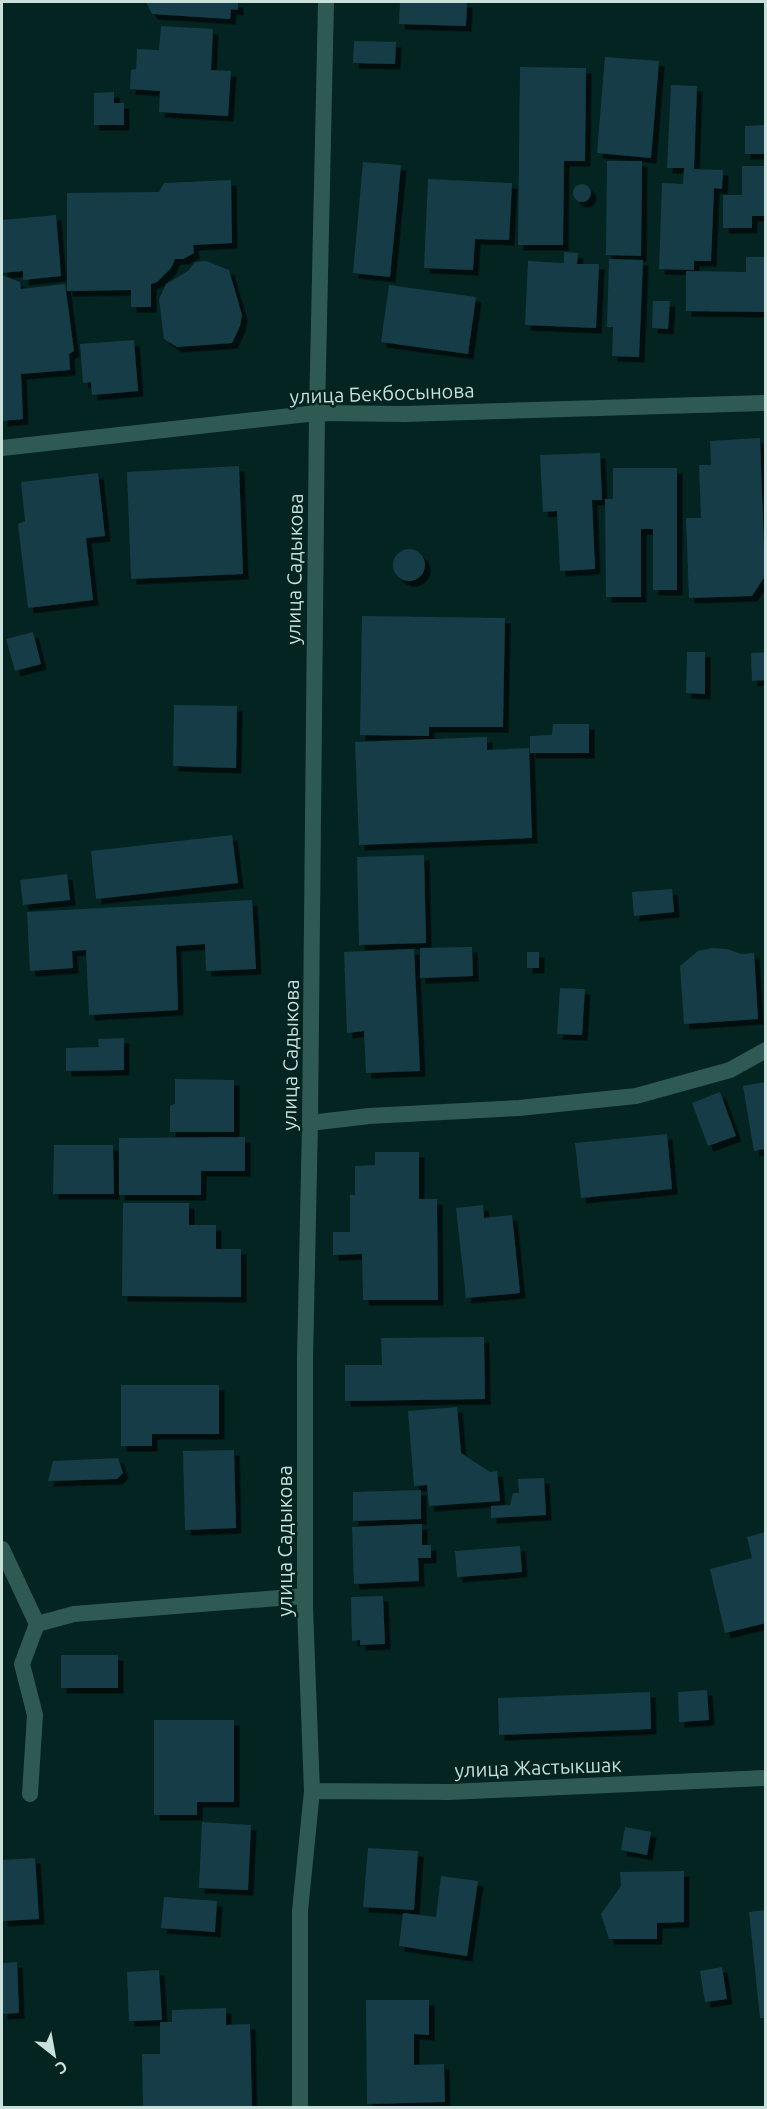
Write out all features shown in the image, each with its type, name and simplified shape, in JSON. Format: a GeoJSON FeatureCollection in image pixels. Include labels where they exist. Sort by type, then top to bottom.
{"type":"FeatureCollection","features":[{"type":"Feature","properties":{"kind":"street","name":"улица Садыкова"},"geometry":{"type":"LineString","coordinates":[[300,2108],[300,1911],[312,1791],[305,1596],[305,1359],[310,1123],[317,413],[326,2]]}},
{"type":"Feature","properties":{"kind":"street","name":"улица Бекбосынова"},"geometry":{"type":"LineString","coordinates":[[2,448],[317,413],[405,414],[765,403]]}},
{"type":"Feature","properties":{"kind":"street"},"geometry":{"type":"LineString","coordinates":[[310,1123],[369,1116],[519,1108],[636,1096],[730,1070],[765,1050]]}},
{"type":"Feature","properties":{"kind":"street"},"geometry":{"type":"LineString","coordinates":[[2,1549],[37,1624],[21,1664],[35,1715],[30,1794]]}},
{"type":"Feature","properties":{"kind":"street"},"geometry":{"type":"LineString","coordinates":[[37,1624],[74,1614],[305,1596]]}},
{"type":"Feature","properties":{"kind":"street","name":"улица Жастыкшак"},"geometry":{"type":"LineString","coordinates":[[312,1791],[449,1792],[765,1778]]}},
{"type":"Feature","properties":{"kind":"building"},"geometry":{"type":"Polygon","coordinates":[[[146,2],[238,2],[238,10],[231,9],[230,19],[152,14],[146,2]]]}},
{"type":"Feature","properties":{"kind":"building"},"geometry":{"type":"Polygon","coordinates":[[[400,2],[467,2],[466,26],[399,24],[400,2]]]}},
{"type":"Feature","properties":{"kind":"building"},"geometry":{"type":"Polygon","coordinates":[[[161,26],[213,29],[211,70],[231,71],[228,116],[159,112],[160,91],[130,89],[131,70],[136,69],[137,49],[159,50],[161,26]]]}},
{"type":"Feature","properties":{"kind":"building"},"geometry":{"type":"Polygon","coordinates":[[[354,41],[396,42],[395,64],[353,63],[354,41]]]}},
{"type":"Feature","properties":{"kind":"building"},"geometry":{"type":"Polygon","coordinates":[[[605,57],[659,61],[651,158],[597,153],[605,57]]]}},
{"type":"Feature","properties":{"kind":"building"},"geometry":{"type":"Polygon","coordinates":[[[520,67],[586,68],[585,161],[564,161],[563,245],[518,245],[520,67]]]}},
{"type":"Feature","properties":{"kind":"building"},"geometry":{"type":"Polygon","coordinates":[[[671,85],[697,86],[694,169],[687,169],[723,170],[722,189],[714,188],[711,261],[694,261],[694,270],[659,269],[662,183],[683,184],[684,168],[667,168],[671,85]]]}},
{"type":"Feature","properties":{"kind":"building"},"geometry":{"type":"Polygon","coordinates":[[[114,92],[114,103],[124,103],[124,125],[94,125],[94,93],[114,92]]]}},
{"type":"Feature","properties":{"kind":"building"},"geometry":{"type":"Polygon","coordinates":[[[765,125],[766,154],[745,154],[745,126],[765,125]]]}},
{"type":"Feature","properties":{"kind":"building"},"geometry":{"type":"Polygon","coordinates":[[[607,161],[642,161],[641,256],[606,255],[607,161]]]}},
{"type":"Feature","properties":{"kind":"building"},"geometry":{"type":"Polygon","coordinates":[[[363,162],[401,165],[390,277],[353,273],[363,162]]]}},
{"type":"Feature","properties":{"kind":"building"},"geometry":{"type":"Polygon","coordinates":[[[742,166],[766,166],[766,216],[752,216],[752,228],[723,228],[723,195],[742,195],[742,166]]]}},
{"type":"Feature","properties":{"kind":"building"},"geometry":{"type":"Polygon","coordinates":[[[428,179],[512,183],[509,240],[475,239],[473,270],[424,268],[428,179]]]}},
{"type":"Feature","properties":{"kind":"building"},"geometry":{"type":"Polygon","coordinates":[[[231,180],[232,243],[193,245],[194,253],[183,259],[175,259],[171,268],[157,282],[151,284],[151,307],[131,307],[131,290],[67,291],[67,193],[159,192],[164,183],[231,180]]]}},
{"type":"Feature","properties":{"kind":"building"},"geometry":{"type":"Polygon","coordinates":[[[582,184],[590,189],[591,193],[586,201],[582,202],[574,197],[573,193],[578,185],[582,184]]]}},
{"type":"Feature","properties":{"kind":"building"},"geometry":{"type":"Polygon","coordinates":[[[56,215],[61,276],[23,280],[23,271],[2,273],[2,220],[56,215]]]}},
{"type":"Feature","properties":{"kind":"building"},"geometry":{"type":"Polygon","coordinates":[[[564,252],[578,253],[577,264],[599,264],[596,328],[525,325],[528,261],[564,263],[564,252]]]}},
{"type":"Feature","properties":{"kind":"building"},"geometry":{"type":"Polygon","coordinates":[[[746,257],[766,257],[766,312],[686,311],[686,271],[746,272],[746,257]]]}},
{"type":"Feature","properties":{"kind":"building"},"geometry":{"type":"Polygon","coordinates":[[[609,259],[643,260],[639,357],[612,356],[613,327],[607,327],[609,259]]]}},
{"type":"Feature","properties":{"kind":"building"},"geometry":{"type":"Polygon","coordinates":[[[206,261],[229,270],[242,315],[240,326],[232,343],[177,347],[164,339],[159,299],[166,284],[188,271],[195,262],[206,261]]]}},
{"type":"Feature","properties":{"kind":"building"},"geometry":{"type":"Polygon","coordinates":[[[2,275],[20,282],[21,289],[65,284],[74,351],[69,354],[70,370],[21,374],[23,419],[2,421],[2,275]]]}},
{"type":"Feature","properties":{"kind":"building"},"geometry":{"type":"Polygon","coordinates":[[[389,285],[476,297],[468,354],[381,342],[389,285]]]}},
{"type":"Feature","properties":{"kind":"building"},"geometry":{"type":"Polygon","coordinates":[[[653,301],[670,301],[668,329],[652,328],[653,301]]]}},
{"type":"Feature","properties":{"kind":"building"},"geometry":{"type":"Polygon","coordinates":[[[134,340],[138,391],[92,395],[91,382],[83,383],[80,344],[134,340]]]}},
{"type":"Feature","properties":{"kind":"building"},"geometry":{"type":"Polygon","coordinates":[[[760,438],[765,576],[752,596],[689,598],[686,518],[701,518],[699,465],[711,465],[710,441],[760,438]]]}},
{"type":"Feature","properties":{"kind":"building"},"geometry":{"type":"Polygon","coordinates":[[[600,453],[602,500],[592,500],[595,569],[560,571],[557,511],[543,512],[540,455],[600,453]]]}},
{"type":"Feature","properties":{"kind":"building"},"geometry":{"type":"Polygon","coordinates":[[[239,466],[243,574],[131,579],[127,472],[239,466]]]}},
{"type":"Feature","properties":{"kind":"building"},"geometry":{"type":"Polygon","coordinates":[[[613,468],[677,468],[677,590],[653,590],[653,529],[641,529],[641,597],[606,597],[605,499],[613,499],[613,468]]]}},
{"type":"Feature","properties":{"kind":"building"},"geometry":{"type":"Polygon","coordinates":[[[98,473],[105,536],[86,538],[93,600],[28,608],[18,524],[25,521],[21,482],[98,473]]]}},
{"type":"Feature","properties":{"kind":"building"},"geometry":{"type":"Polygon","coordinates":[[[409,549],[420,554],[425,565],[420,576],[409,581],[398,576],[393,565],[398,554],[409,549]]]}},
{"type":"Feature","properties":{"kind":"building"},"geometry":{"type":"Polygon","coordinates":[[[362,616],[505,618],[503,727],[429,727],[429,736],[360,735],[362,616]]]}},
{"type":"Feature","properties":{"kind":"building"},"geometry":{"type":"Polygon","coordinates":[[[33,632],[41,664],[15,671],[6,639],[33,632]]]}},
{"type":"Feature","properties":{"kind":"building"},"geometry":{"type":"Polygon","coordinates":[[[687,652],[705,652],[705,694],[686,693],[687,652]]]}},
{"type":"Feature","properties":{"kind":"building"},"geometry":{"type":"Polygon","coordinates":[[[766,652],[766,680],[752,681],[751,653],[766,652]]]}},
{"type":"Feature","properties":{"kind":"building"},"geometry":{"type":"Polygon","coordinates":[[[174,705],[237,706],[236,768],[173,766],[174,705]]]}},
{"type":"Feature","properties":{"kind":"building"},"geometry":{"type":"Polygon","coordinates":[[[553,724],[589,724],[589,753],[530,753],[530,736],[552,735],[553,724]]]}},
{"type":"Feature","properties":{"kind":"building"},"geometry":{"type":"Polygon","coordinates":[[[487,737],[487,750],[529,748],[532,838],[359,845],[355,742],[487,737]]]}},
{"type":"Feature","properties":{"kind":"building"},"geometry":{"type":"Polygon","coordinates":[[[232,835],[238,883],[96,899],[91,851],[232,835]]]}},
{"type":"Feature","properties":{"kind":"building"},"geometry":{"type":"Polygon","coordinates":[[[424,855],[426,943],[359,945],[357,857],[424,855]]]}},
{"type":"Feature","properties":{"kind":"building"},"geometry":{"type":"Polygon","coordinates":[[[67,874],[70,900],[23,905],[20,880],[67,874]]]}},
{"type":"Feature","properties":{"kind":"building"},"geometry":{"type":"Polygon","coordinates":[[[672,889],[674,912],[634,916],[632,892],[672,889]]]}},
{"type":"Feature","properties":{"kind":"building"},"geometry":{"type":"Polygon","coordinates":[[[252,900],[256,969],[206,971],[205,944],[176,946],[178,1010],[89,1015],[86,950],[72,951],[73,968],[30,971],[27,912],[252,900]]]}},
{"type":"Feature","properties":{"kind":"building"},"geometry":{"type":"Polygon","coordinates":[[[472,947],[473,976],[420,978],[420,948],[472,947]]]}},
{"type":"Feature","properties":{"kind":"building"},"geometry":{"type":"Polygon","coordinates":[[[712,948],[727,949],[741,954],[754,953],[758,1019],[684,1024],[680,966],[698,951],[712,948]]]}},
{"type":"Feature","properties":{"kind":"building"},"geometry":{"type":"Polygon","coordinates":[[[414,949],[420,1071],[366,1073],[364,1031],[347,1033],[344,952],[414,949]]]}},
{"type":"Feature","properties":{"kind":"building"},"geometry":{"type":"Polygon","coordinates":[[[527,952],[539,952],[539,968],[527,968],[527,952]]]}},
{"type":"Feature","properties":{"kind":"building"},"geometry":{"type":"Polygon","coordinates":[[[560,988],[585,989],[582,1035],[557,1034],[560,988]]]}},
{"type":"Feature","properties":{"kind":"building"},"geometry":{"type":"Polygon","coordinates":[[[124,1038],[124,1070],[66,1071],[66,1048],[99,1047],[98,1039],[124,1038]]]}},
{"type":"Feature","properties":{"kind":"building"},"geometry":{"type":"Polygon","coordinates":[[[175,1079],[234,1080],[234,1132],[170,1132],[170,1106],[175,1104],[175,1079]]]}},
{"type":"Feature","properties":{"kind":"building"},"geometry":{"type":"Polygon","coordinates":[[[766,1082],[766,1149],[754,1151],[743,1086],[766,1082]]]}},
{"type":"Feature","properties":{"kind":"building"},"geometry":{"type":"Polygon","coordinates":[[[720,1092],[736,1136],[708,1146],[692,1103],[720,1092]]]}},
{"type":"Feature","properties":{"kind":"building"},"geometry":{"type":"Polygon","coordinates":[[[667,1134],[672,1189],[581,1198],[575,1143],[667,1134]]]}},
{"type":"Feature","properties":{"kind":"building"},"geometry":{"type":"Polygon","coordinates":[[[245,1137],[245,1171],[201,1171],[201,1195],[119,1195],[119,1138],[245,1137]]]}},
{"type":"Feature","properties":{"kind":"building"},"geometry":{"type":"Polygon","coordinates":[[[54,1145],[113,1145],[114,1194],[53,1194],[54,1145]]]}},
{"type":"Feature","properties":{"kind":"building"},"geometry":{"type":"Polygon","coordinates":[[[375,1152],[419,1152],[419,1199],[437,1199],[438,1300],[363,1300],[362,1254],[333,1255],[333,1232],[350,1232],[350,1195],[355,1195],[355,1166],[375,1165],[375,1152]]]}},
{"type":"Feature","properties":{"kind":"building"},"geometry":{"type":"Polygon","coordinates":[[[123,1203],[189,1203],[189,1225],[216,1225],[216,1249],[241,1249],[241,1297],[122,1296],[123,1203]]]}},
{"type":"Feature","properties":{"kind":"building"},"geometry":{"type":"Polygon","coordinates":[[[483,1205],[484,1218],[512,1215],[520,1293],[466,1298],[456,1208],[483,1205]]]}},
{"type":"Feature","properties":{"kind":"building"},"geometry":{"type":"Polygon","coordinates":[[[484,1337],[485,1399],[345,1401],[345,1365],[382,1365],[381,1338],[484,1337]]]}},
{"type":"Feature","properties":{"kind":"building"},"geometry":{"type":"Polygon","coordinates":[[[121,1385],[219,1385],[219,1434],[152,1434],[152,1446],[121,1446],[121,1385]]]}},
{"type":"Feature","properties":{"kind":"building"},"geometry":{"type":"Polygon","coordinates":[[[457,1407],[461,1453],[490,1472],[497,1471],[500,1501],[429,1506],[427,1485],[414,1486],[408,1411],[457,1407]]]}},
{"type":"Feature","properties":{"kind":"building"},"geometry":{"type":"Polygon","coordinates":[[[234,1450],[236,1528],[185,1530],[183,1451],[234,1450]]]}},
{"type":"Feature","properties":{"kind":"building"},"geometry":{"type":"Polygon","coordinates":[[[118,1458],[123,1473],[117,1479],[48,1481],[53,1461],[118,1458]]]}},
{"type":"Feature","properties":{"kind":"building"},"geometry":{"type":"Polygon","coordinates":[[[544,1478],[546,1515],[491,1518],[491,1506],[510,1505],[513,1493],[519,1493],[518,1479],[544,1478]]]}},
{"type":"Feature","properties":{"kind":"building"},"geometry":{"type":"Polygon","coordinates":[[[421,1490],[421,1519],[353,1521],[353,1492],[421,1490]]]}},
{"type":"Feature","properties":{"kind":"building"},"geometry":{"type":"Polygon","coordinates":[[[422,1524],[422,1545],[431,1545],[431,1558],[418,1558],[419,1581],[354,1584],[352,1527],[422,1524]]]}},
{"type":"Feature","properties":{"kind":"building"},"geometry":{"type":"Polygon","coordinates":[[[766,1532],[766,1623],[725,1633],[710,1569],[752,1558],[747,1537],[766,1532]]]}},
{"type":"Feature","properties":{"kind":"building"},"geometry":{"type":"Polygon","coordinates":[[[520,1546],[522,1572],[457,1577],[455,1551],[520,1546]]]}},
{"type":"Feature","properties":{"kind":"building"},"geometry":{"type":"Polygon","coordinates":[[[383,1596],[385,1644],[360,1645],[360,1640],[352,1641],[351,1597],[383,1596]]]}},
{"type":"Feature","properties":{"kind":"building"},"geometry":{"type":"Polygon","coordinates":[[[61,1655],[118,1655],[118,1688],[61,1688],[61,1655]]]}},
{"type":"Feature","properties":{"kind":"building"},"geometry":{"type":"Polygon","coordinates":[[[707,1690],[709,1720],[679,1722],[678,1692],[707,1690]]]}},
{"type":"Feature","properties":{"kind":"building"},"geometry":{"type":"Polygon","coordinates":[[[650,1692],[651,1729],[499,1735],[498,1698],[650,1692]]]}},
{"type":"Feature","properties":{"kind":"building"},"geometry":{"type":"Polygon","coordinates":[[[154,1720],[234,1720],[234,1802],[197,1802],[197,1815],[154,1815],[154,1720]]]}},
{"type":"Feature","properties":{"kind":"building"},"geometry":{"type":"Polygon","coordinates":[[[202,1822],[251,1825],[248,1890],[199,1888],[202,1822]]]}},
{"type":"Feature","properties":{"kind":"building"},"geometry":{"type":"Polygon","coordinates":[[[625,1827],[651,1832],[647,1855],[621,1850],[625,1827]]]}},
{"type":"Feature","properties":{"kind":"building"},"geometry":{"type":"Polygon","coordinates":[[[368,1848],[418,1851],[414,1910],[363,1907],[368,1848]]]}},
{"type":"Feature","properties":{"kind":"building"},"geometry":{"type":"Polygon","coordinates":[[[35,1858],[39,1919],[2,1921],[2,1860],[35,1858]]]}},
{"type":"Feature","properties":{"kind":"building"},"geometry":{"type":"Polygon","coordinates":[[[684,1871],[684,1922],[657,1923],[657,1939],[609,1939],[601,1914],[621,1886],[620,1872],[684,1871]]]}},
{"type":"Feature","properties":{"kind":"building"},"geometry":{"type":"Polygon","coordinates":[[[441,1876],[478,1881],[467,1956],[399,1946],[403,1913],[436,1917],[441,1876]]]}},
{"type":"Feature","properties":{"kind":"building"},"geometry":{"type":"Polygon","coordinates":[[[164,1897],[217,1901],[215,1932],[161,1928],[164,1897]]]}},
{"type":"Feature","properties":{"kind":"building"},"geometry":{"type":"Polygon","coordinates":[[[766,1910],[766,2018],[760,2018],[749,1912],[766,1910]]]}},
{"type":"Feature","properties":{"kind":"building"},"geometry":{"type":"Polygon","coordinates":[[[17,1962],[19,2013],[2,2014],[2,1963],[17,1962]]]}},
{"type":"Feature","properties":{"kind":"building"},"geometry":{"type":"Polygon","coordinates":[[[722,1967],[727,1999],[705,2002],[700,1971],[722,1967]]]}},
{"type":"Feature","properties":{"kind":"building"},"geometry":{"type":"Polygon","coordinates":[[[159,1970],[162,2020],[129,2021],[127,1972],[159,1970]]]}},
{"type":"Feature","properties":{"kind":"building"},"geometry":{"type":"Polygon","coordinates":[[[366,2000],[429,2000],[429,2035],[414,2034],[414,2065],[444,2064],[445,2102],[367,2104],[366,2000]]]}},
{"type":"Feature","properties":{"kind":"building"},"geometry":{"type":"Polygon","coordinates":[[[226,2008],[226,2025],[250,2024],[252,2108],[143,2108],[142,2054],[160,2054],[160,2022],[172,2022],[172,2010],[226,2008]]]}}]}
